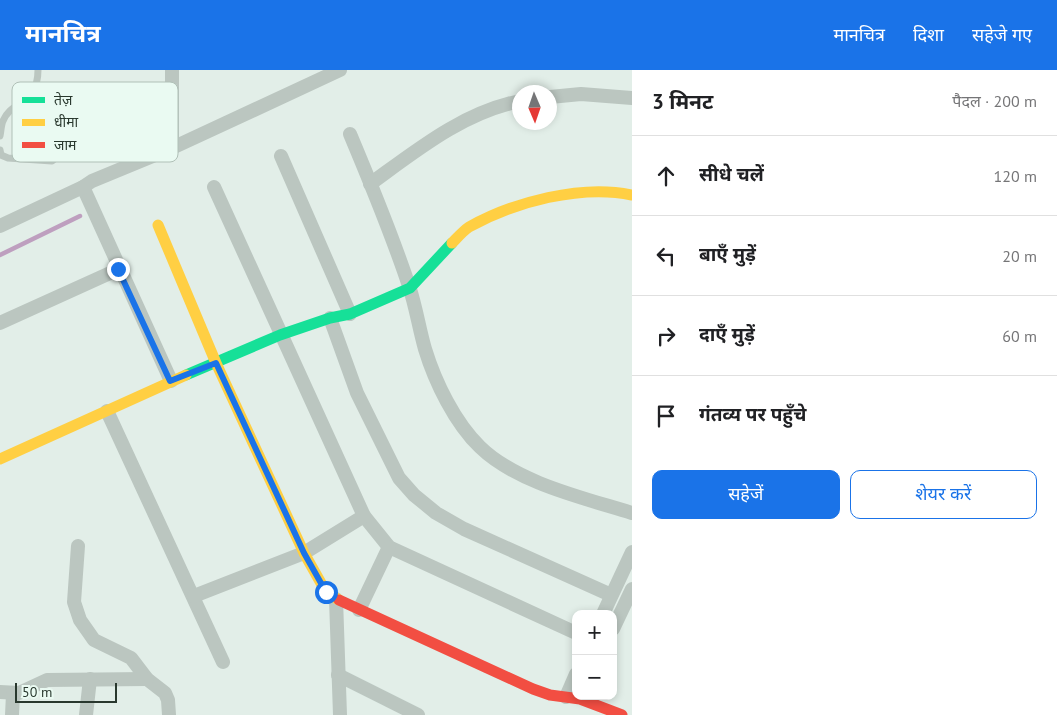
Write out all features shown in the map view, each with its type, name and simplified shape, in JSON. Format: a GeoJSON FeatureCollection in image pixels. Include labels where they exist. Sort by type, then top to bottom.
{"type":"FeatureCollection","features":[{"type":"Feature","properties":{"kind":"street"},"geometry":{"type":"LineString","coordinates":[[178,145],[340,70]]}},
{"type":"Feature","properties":{"kind":"street"},"geometry":{"type":"LineString","coordinates":[[557,96],[581,94],[632,98]]}},
{"type":"Feature","properties":{"kind":"street"},"geometry":{"type":"LineString","coordinates":[[370,184],[445,130],[495,106],[512,103]]}},
{"type":"Feature","properties":{"kind":"street"},"geometry":{"type":"LineString","coordinates":[[350,134],[410,288],[425,350],[451,411],[481,448],[512,469],[541,484],[632,513]]}},
{"type":"Feature","properties":{"kind":"street"},"geometry":{"type":"LineString","coordinates":[[281,156],[350,314]]}},
{"type":"Feature","properties":{"kind":"street"},"geometry":{"type":"LineString","coordinates":[[0,226],[92,181],[138,162]]}},
{"type":"Feature","properties":{"kind":"street"},"geometry":{"type":"LineString","coordinates":[[83,187],[118,269],[170,381]]}},
{"type":"Feature","properties":{"kind":"street"},"geometry":{"type":"LineString","coordinates":[[214,187],[364,516],[389,547],[572,631]]}},
{"type":"Feature","properties":{"kind":"street"},"geometry":{"type":"LineString","coordinates":[[0,459],[170,381],[280,335],[330,318],[350,314],[410,288],[468,228],[523,203],[572,193],[623,193],[632,195]]}},
{"type":"Feature","properties":{"kind":"street"},"geometry":{"type":"LineString","coordinates":[[158,225],[216,363],[304,553],[326,592],[359,610],[532,689],[572,697]]}},
{"type":"Feature","properties":{"kind":"street"},"geometry":{"type":"LineString","coordinates":[[0,322],[118,269]]}},
{"type":"Feature","properties":{"kind":"street"},"geometry":{"type":"LineString","coordinates":[[330,318],[357,393],[399,478],[414,495],[464,529],[611,595]]}},
{"type":"Feature","properties":{"kind":"street"},"geometry":{"type":"LineString","coordinates":[[108,411],[223,662]]}},
{"type":"Feature","properties":{"kind":"street"},"geometry":{"type":"LineString","coordinates":[[194,596],[304,553],[364,516]]}},
{"type":"Feature","properties":{"kind":"street"},"geometry":{"type":"LineString","coordinates":[[78,546],[74,602],[80,620],[94,640],[132,658],[147,680],[164,693],[168,700],[169,715]]}},
{"type":"Feature","properties":{"kind":"street"},"geometry":{"type":"LineString","coordinates":[[359,610],[389,547]]}},
{"type":"Feature","properties":{"kind":"street"},"geometry":{"type":"LineString","coordinates":[[605,610],[632,552]]}},
{"type":"Feature","properties":{"kind":"street"},"geometry":{"type":"LineString","coordinates":[[617,620],[632,589]]}},
{"type":"Feature","properties":{"kind":"street"},"geometry":{"type":"LineString","coordinates":[[336,599],[340,715]]}},
{"type":"Feature","properties":{"kind":"street"},"geometry":{"type":"LineString","coordinates":[[338,675],[418,715]]}},
{"type":"Feature","properties":{"kind":"street"},"geometry":{"type":"LineString","coordinates":[[86,715],[90,679]]}},
{"type":"Feature","properties":{"kind":"street"},"geometry":{"type":"LineString","coordinates":[[12,715],[7,693],[26,691],[47,680],[147,680]]}},
{"type":"Feature","properties":{"kind":"street"},"geometry":{"type":"LineString","coordinates":[[581,700],[622,715]]}},
{"type":"Feature","properties":{"kind":"lane"},"geometry":{"type":"LineString","coordinates":[[0,136],[3,121],[12,110]]}},
{"type":"Feature","properties":{"kind":"lane"},"geometry":{"type":"LineString","coordinates":[[0,150],[2,155],[12,158]]}},
{"type":"Feature","properties":{"kind":"waterway"},"geometry":{"type":"LineString","coordinates":[[0,255],[80,216]]}},
{"type":"Feature","properties":{"kind":"traffic: fast"},"geometry":{"type":"LineString","coordinates":[[186,375],[280,335],[330,318],[350,314],[410,288],[452,243]]}},
{"type":"Feature","properties":{"kind":"traffic: slow"},"geometry":{"type":"LineString","coordinates":[[452,243],[469,227],[506,210],[527,203],[570,194],[591,192],[612,192],[632,195]]}},
{"type":"Feature","properties":{"kind":"traffic: slow"},"geometry":{"type":"LineString","coordinates":[[158,225],[216,363],[304,553],[326,592],[339,600]]}},
{"type":"Feature","properties":{"kind":"traffic: slow"},"geometry":{"type":"LineString","coordinates":[[0,459],[186,375]]}},
{"type":"Feature","properties":{"kind":"traffic: jam"},"geometry":{"type":"LineString","coordinates":[[339,600],[533,689],[550,695],[580,699],[622,715]]}},
{"type":"Feature","properties":{"kind":"route"},"geometry":{"type":"LineString","coordinates":[[118,269],[170,381],[216,363],[304,553],[326,592]]}}]}
